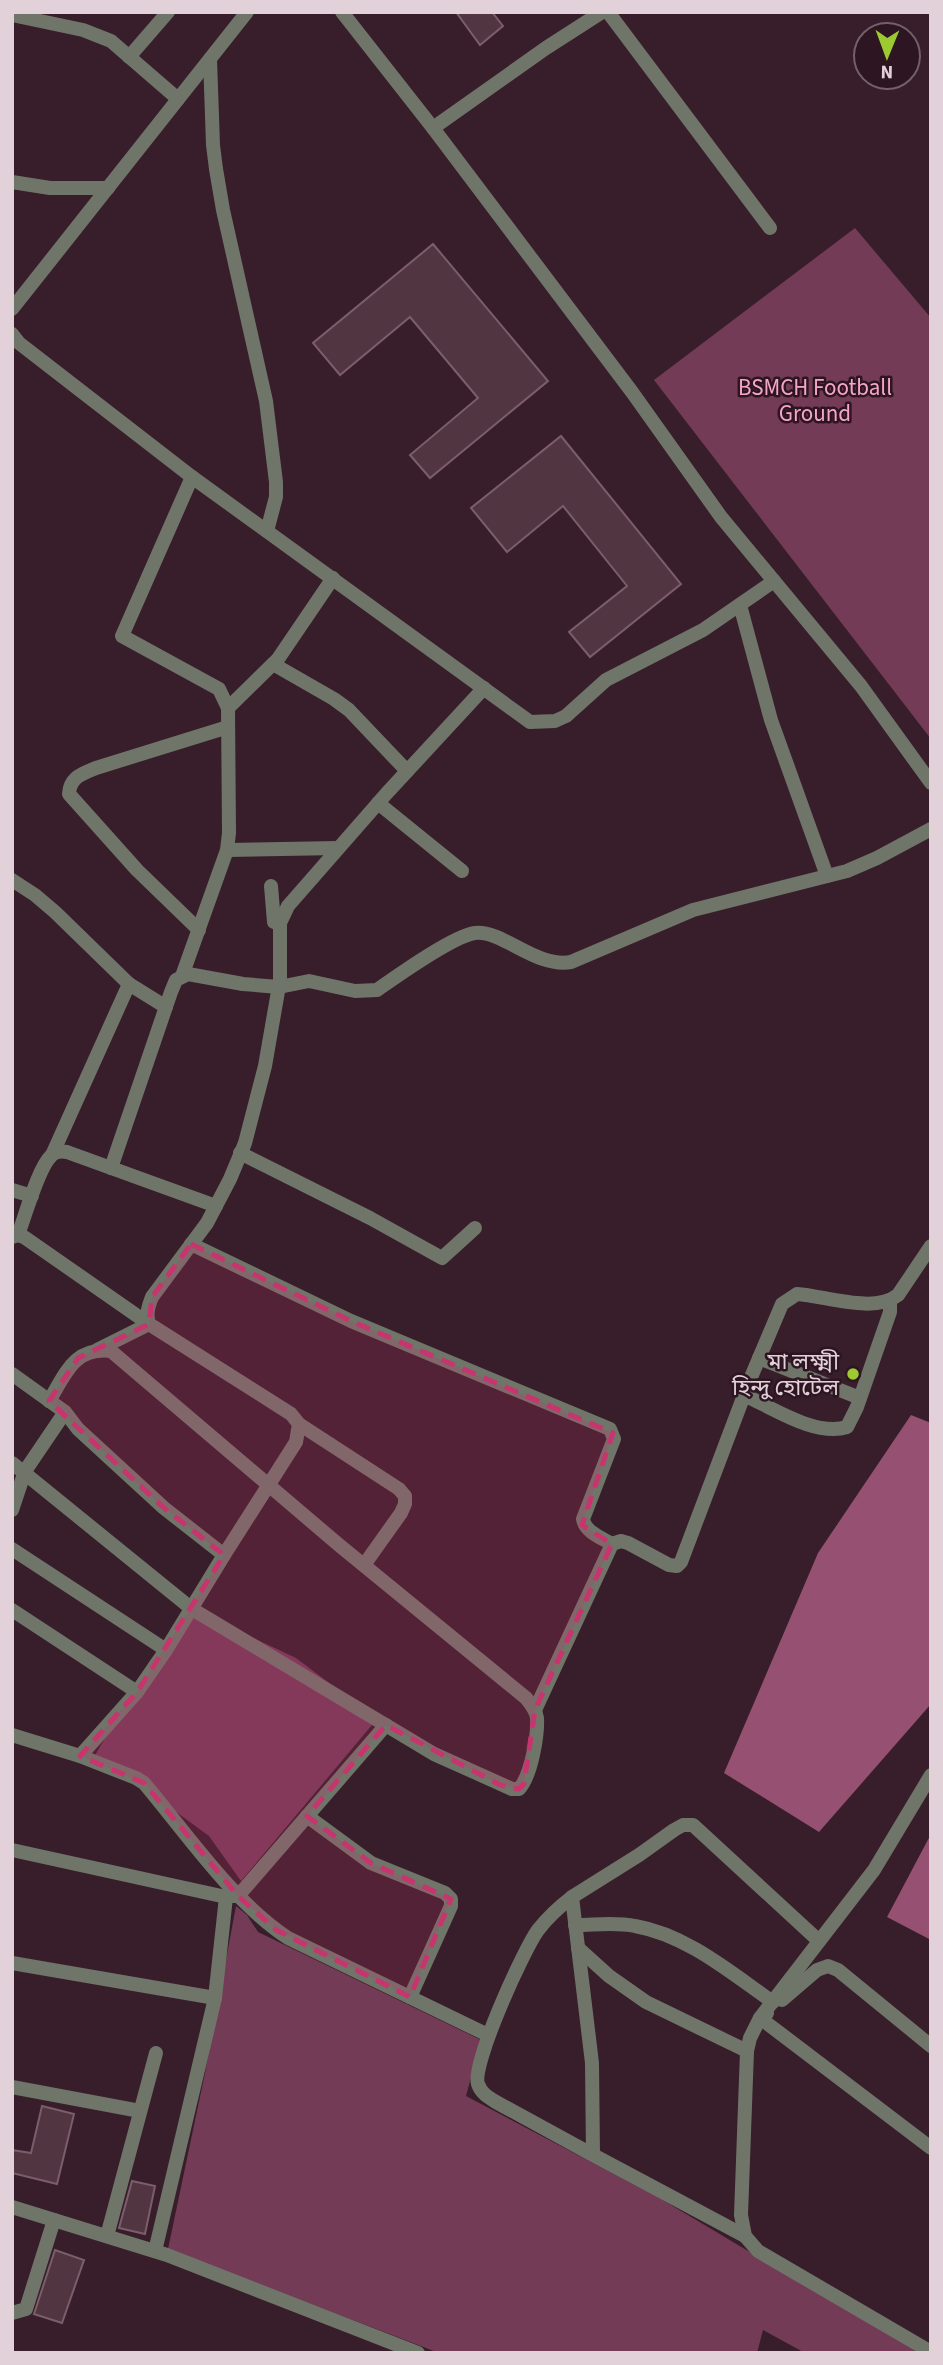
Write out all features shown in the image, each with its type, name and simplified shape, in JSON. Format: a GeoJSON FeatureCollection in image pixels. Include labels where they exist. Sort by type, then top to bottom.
{"type":"FeatureCollection","features":[{"type":"Feature","properties":{"kind":"street"},"geometry":{"type":"LineString","coordinates":[[129,57],[167,12]]}},
{"type":"Feature","properties":{"kind":"street"},"geometry":{"type":"LineString","coordinates":[[12,309],[247,12]]}},
{"type":"Feature","properties":{"kind":"street"},"geometry":{"type":"LineString","coordinates":[[342,12],[632,392],[721,517],[861,686],[931,783]]}},
{"type":"Feature","properties":{"kind":"street"},"geometry":{"type":"LineString","coordinates":[[433,128],[602,12]]}},
{"type":"Feature","properties":{"kind":"street"},"geometry":{"type":"LineString","coordinates":[[608,12],[770,228]]}},
{"type":"Feature","properties":{"kind":"street"},"geometry":{"type":"LineString","coordinates":[[12,15],[111,41],[178,99]]}},
{"type":"Feature","properties":{"kind":"street"},"geometry":{"type":"LineString","coordinates":[[210,59],[213,145],[218,178],[266,401],[276,482],[276,498],[267,531]]}},
{"type":"Feature","properties":{"kind":"street"},"geometry":{"type":"LineString","coordinates":[[12,182],[36,187],[108,188]]}},
{"type":"Feature","properties":{"kind":"street"},"geometry":{"type":"LineString","coordinates":[[12,334],[19,343],[192,477],[530,722],[555,721],[566,716],[606,680],[703,631],[774,581]]}},
{"type":"Feature","properties":{"kind":"street"},"geometry":{"type":"LineString","coordinates":[[182,976],[227,850],[228,708],[219,689],[122,636],[192,477]]}},
{"type":"Feature","properties":{"kind":"street"},"geometry":{"type":"LineString","coordinates":[[228,708],[273,664],[333,579]]}},
{"type":"Feature","properties":{"kind":"street"},"geometry":{"type":"LineString","coordinates":[[740,605],[771,720],[827,876]]}},
{"type":"Feature","properties":{"kind":"street"},"geometry":{"type":"LineString","coordinates":[[273,664],[349,710],[407,771]]}},
{"type":"Feature","properties":{"kind":"street"},"geometry":{"type":"LineString","coordinates":[[149,1324],[146,1314],[152,1297],[207,1223],[240,1153],[265,1066],[279,987],[280,923],[288,906],[484,688]]}},
{"type":"Feature","properties":{"kind":"street"},"geometry":{"type":"LineString","coordinates":[[199,930],[136,870],[69,794],[69,786],[75,777],[96,768],[228,727]]}},
{"type":"Feature","properties":{"kind":"street"},"geometry":{"type":"LineString","coordinates":[[378,803],[462,871]]}},
{"type":"Feature","properties":{"kind":"street"},"geometry":{"type":"LineString","coordinates":[[111,1168],[166,1007],[176,980],[182,976],[198,974],[243,984],[279,987],[309,981],[355,991],[377,990],[430,955],[476,933],[491,936],[547,962],[561,964],[694,910],[846,871],[931,829]]}},
{"type":"Feature","properties":{"kind":"street"},"geometry":{"type":"LineString","coordinates":[[227,850],[338,848]]}},
{"type":"Feature","properties":{"kind":"street"},"geometry":{"type":"LineString","coordinates":[[12,880],[55,912],[128,984],[166,1007]]}},
{"type":"Feature","properties":{"kind":"street"},"geometry":{"type":"LineString","coordinates":[[271,886],[274,922],[280,923]]}},
{"type":"Feature","properties":{"kind":"street"},"geometry":{"type":"LineString","coordinates":[[128,984],[52,1155],[39,1175],[15,1236],[291,1414],[299,1424],[399,1489],[405,1496],[401,1513],[365,1565]]}},
{"type":"Feature","properties":{"kind":"street"},"geometry":{"type":"LineString","coordinates":[[52,1155],[67,1152],[216,1206]]}},
{"type":"Feature","properties":{"kind":"street"},"geometry":{"type":"LineString","coordinates":[[240,1153],[370,1218],[442,1258],[475,1228]]}},
{"type":"Feature","properties":{"kind":"street"},"geometry":{"type":"LineString","coordinates":[[12,1190],[32,1196]]}},
{"type":"Feature","properties":{"kind":"street"},"geometry":{"type":"LineString","coordinates":[[191,1244],[375,1331],[610,1429],[614,1439],[583,1519],[588,1529],[612,1544]]}},
{"type":"Feature","properties":{"kind":"street"},"geometry":{"type":"LineString","coordinates":[[535,1710],[612,1544],[621,1541],[628,1543],[669,1565],[677,1566],[681,1562],[744,1395],[782,1304],[797,1294],[873,1304],[890,1301],[898,1295],[931,1246]]}},
{"type":"Feature","properties":{"kind":"street"},"geometry":{"type":"LineString","coordinates":[[744,1395],[808,1424],[835,1431],[847,1427],[890,1312],[890,1301]]}},
{"type":"Feature","properties":{"kind":"street"},"geometry":{"type":"LineString","coordinates":[[49,1401],[70,1367],[86,1353],[149,1324]]}},
{"type":"Feature","properties":{"kind":"street"},"geometry":{"type":"LineString","coordinates":[[12,1463],[192,1609],[435,1754],[500,1785],[519,1789],[524,1784],[534,1745],[537,1718],[535,1710],[526,1698],[111,1351],[97,1350]]}},
{"type":"Feature","properties":{"kind":"street"},"geometry":{"type":"LineString","coordinates":[[759,1359],[860,1398]]}},
{"type":"Feature","properties":{"kind":"street"},"geometry":{"type":"LineString","coordinates":[[12,1374],[65,1412],[78,1429],[163,1508],[224,1555]]}},
{"type":"Feature","properties":{"kind":"street"},"geometry":{"type":"LineString","coordinates":[[12,1510],[25,1471],[65,1412]]}},
{"type":"Feature","properties":{"kind":"street"},"geometry":{"type":"LineString","coordinates":[[80,1756],[138,1692],[166,1650],[296,1442],[299,1424]]}},
{"type":"Feature","properties":{"kind":"street"},"geometry":{"type":"LineString","coordinates":[[12,1549],[166,1650]]}},
{"type":"Feature","properties":{"kind":"street"},"geometry":{"type":"LineString","coordinates":[[12,1610],[138,1692]]}},
{"type":"Feature","properties":{"kind":"street"},"geometry":{"type":"LineString","coordinates":[[155,2251],[215,1998],[232,1896],[386,1725]]}},
{"type":"Feature","properties":{"kind":"street"},"geometry":{"type":"LineString","coordinates":[[12,1735],[80,1756],[144,1783],[232,1896],[264,1921],[288,1938],[488,2035]]}},
{"type":"Feature","properties":{"kind":"street"},"geometry":{"type":"LineString","coordinates":[[745,2236],[741,2215],[747,2051],[750,2038],[760,2018],[874,1870],[931,1775]]}},
{"type":"Feature","properties":{"kind":"street"},"geometry":{"type":"LineString","coordinates":[[307,1815],[364,1859],[393,1874],[445,1893],[452,1899],[410,1997]]}},
{"type":"Feature","properties":{"kind":"street"},"geometry":{"type":"LineString","coordinates":[[819,1941],[693,1825],[683,1825],[556,1909],[530,1942],[488,2035],[477,2070],[477,2082],[484,2095],[745,2236],[758,2251],[931,2352]]}},
{"type":"Feature","properties":{"kind":"street"},"geometry":{"type":"LineString","coordinates":[[12,1850],[232,1896]]}},
{"type":"Feature","properties":{"kind":"street"},"geometry":{"type":"LineString","coordinates":[[572,1897],[592,2063],[593,2155]]}},
{"type":"Feature","properties":{"kind":"street"},"geometry":{"type":"LineString","coordinates":[[575,1925],[632,1925],[662,1933],[709,1958],[773,2003]]}},
{"type":"Feature","properties":{"kind":"street"},"geometry":{"type":"LineString","coordinates":[[578,1948],[609,1976],[646,2002],[747,2051]]}},
{"type":"Feature","properties":{"kind":"street"},"geometry":{"type":"LineString","coordinates":[[12,1963],[215,1998]]}},
{"type":"Feature","properties":{"kind":"street"},"geometry":{"type":"LineString","coordinates":[[760,2018],[817,1970],[828,1966],[838,1970],[931,2046]]}},
{"type":"Feature","properties":{"kind":"street"},"geometry":{"type":"LineString","coordinates":[[760,2018],[931,2148]]}},
{"type":"Feature","properties":{"kind":"street"},"geometry":{"type":"LineString","coordinates":[[107,2236],[156,2053]]}},
{"type":"Feature","properties":{"kind":"street"},"geometry":{"type":"LineString","coordinates":[[12,2087],[140,2111]]}},
{"type":"Feature","properties":{"kind":"street"},"geometry":{"type":"LineString","coordinates":[[12,2207],[155,2251],[418,2353]]}},
{"type":"Feature","properties":{"kind":"street"},"geometry":{"type":"LineString","coordinates":[[12,2313],[26,2309],[54,2220]]}},
{"type":"Feature","properties":{"kind":"highlighted area"},"geometry":{"type":"Polygon","coordinates":[[[191,1244],[351,1321],[613,1433],[582,1525],[612,1544],[535,1710],[524,1784],[519,1789],[500,1785],[386,1725],[307,1816],[371,1863],[451,1899],[410,1997],[276,1930],[238,1896],[144,1783],[80,1756],[137,1692],[224,1555],[164,1508],[49,1401],[78,1358],[149,1324],[152,1297],[191,1244]]]}},
{"type":"Feature","properties":{"kind":"green space","name":"BSMCH Football Ground"},"geometry":{"type":"Polygon","coordinates":[[[855,228],[931,318],[931,739],[654,380],[855,228]]]}},
{"type":"Feature","properties":{"kind":"green space"},"geometry":{"type":"Polygon","coordinates":[[[192,1609],[296,1658],[377,1719],[241,1881],[209,1836],[94,1757],[151,1659],[155,1660],[192,1609]]]}},
{"type":"Feature","properties":{"kind":"green space"},"geometry":{"type":"Polygon","coordinates":[[[236,1906],[247,1915],[258,1932],[481,2040],[466,2096],[661,2199],[919,2353],[805,2353],[763,2330],[757,2353],[439,2353],[168,2249],[236,1906]]]}},
{"type":"Feature","properties":{"kind":"shaded area"},"geometry":{"type":"Polygon","coordinates":[[[911,1415],[931,1423],[931,1704],[819,1832],[724,1773],[818,1553],[911,1415]]]}},
{"type":"Feature","properties":{"kind":"shaded area"},"geometry":{"type":"Polygon","coordinates":[[[931,1834],[931,1940],[887,1917],[931,1834]]]}},
{"type":"Feature","properties":{"kind":"building"},"geometry":{"type":"Polygon","coordinates":[[[456,12],[492,12],[503,26],[480,45],[456,12]]]}},
{"type":"Feature","properties":{"kind":"building"},"geometry":{"type":"Polygon","coordinates":[[[433,244],[548,381],[430,478],[410,455],[478,398],[410,317],[340,375],[313,343],[433,244]]]}},
{"type":"Feature","properties":{"kind":"building"},"geometry":{"type":"Polygon","coordinates":[[[561,436],[681,584],[590,657],[569,632],[627,586],[563,506],[507,552],[471,508],[561,436]]]}},
{"type":"Feature","properties":{"kind":"building"},"geometry":{"type":"Polygon","coordinates":[[[42,2106],[74,2114],[57,2184],[12,2173],[12,2150],[31,2153],[42,2106]]]}},
{"type":"Feature","properties":{"kind":"building"},"geometry":{"type":"Polygon","coordinates":[[[132,2181],[155,2186],[145,2234],[119,2228],[132,2181]]]}},
{"type":"Feature","properties":{"kind":"building"},"geometry":{"type":"Polygon","coordinates":[[[55,2250],[84,2260],[62,2323],[34,2314],[55,2250]]]}},
{"type":"Feature","properties":{"kind":"place","name":"মা লক্ষ্মী হিন্দু হোটেল"},"geometry":{"type":"Point","coordinates":[853,1374]}}]}
